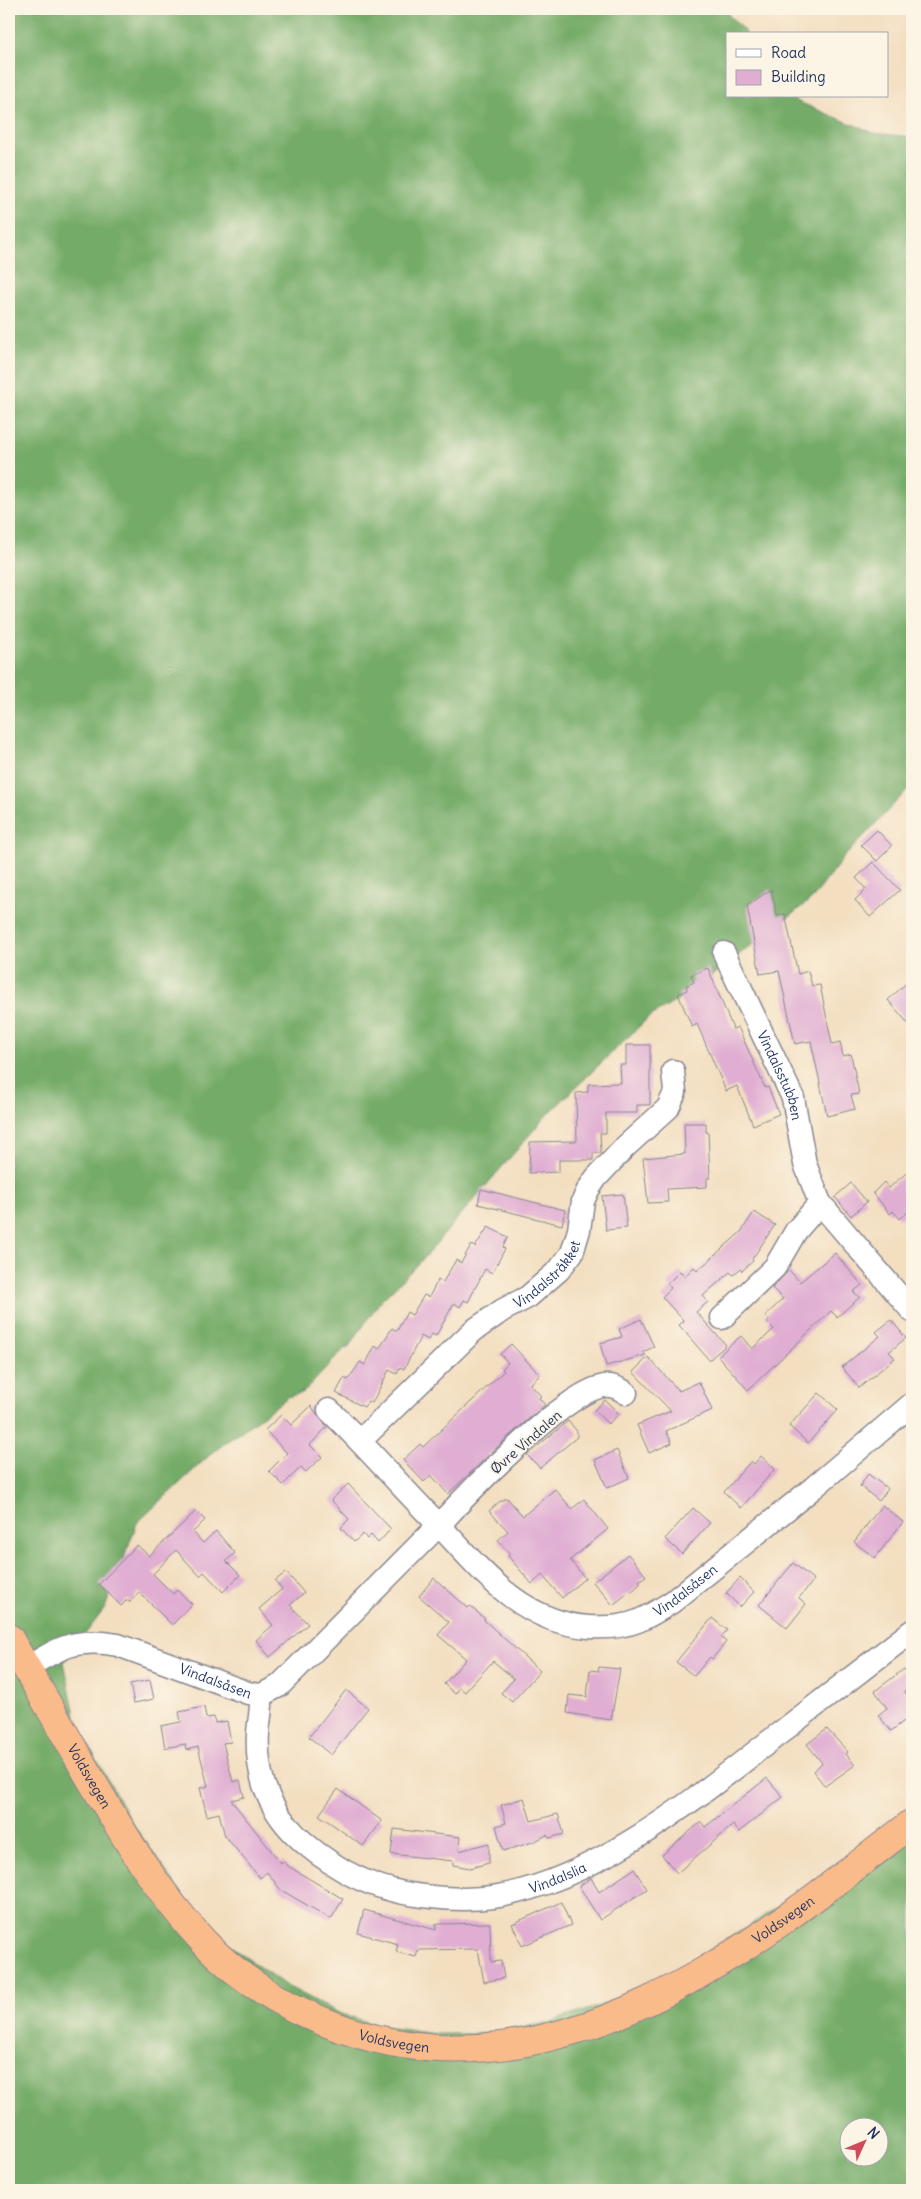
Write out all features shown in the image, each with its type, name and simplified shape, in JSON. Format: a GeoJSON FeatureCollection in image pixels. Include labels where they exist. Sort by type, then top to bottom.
{"type":"FeatureCollection","features":[{"type":"Feature","properties":{"kind":"highway","name":"Voldsvegen"},"geometry":{"type":"LineString","coordinates":[[9,1638],[131,1845],[171,1904],[206,1944],[246,1978],[305,2014],[365,2036],[402,2044],[471,2050],[506,2046],[548,2039],[625,2012],[696,1976],[788,1918],[912,1823]]}},
{"type":"Feature","properties":{"kind":"street","name":"Vindalsstubben"},"geometry":{"type":"LineString","coordinates":[[724,952],[790,1089],[805,1164],[820,1203],[912,1311]]}},
{"type":"Feature","properties":{"kind":"street","name":"Vindalstråkket"},"geometry":{"type":"LineString","coordinates":[[361,1440],[473,1331],[503,1310],[528,1297],[560,1270],[572,1253],[579,1230],[583,1201],[588,1190],[596,1178],[626,1146],[668,1108],[675,1092],[673,1071]]}},
{"type":"Feature","properties":{"kind":"street"},"geometry":{"type":"LineString","coordinates":[[722,1318],[775,1267],[803,1221],[820,1203]]}},
{"type":"Feature","properties":{"kind":"street","name":"Øvre Vindalen"},"geometry":{"type":"LineString","coordinates":[[439,1525],[495,1468],[567,1406],[587,1393],[606,1386],[612,1386],[626,1393]]}},
{"type":"Feature","properties":{"kind":"street","name":"Vindalsåsen"},"geometry":{"type":"LineString","coordinates":[[329,1410],[361,1440],[407,1493],[487,1576],[525,1607],[563,1624],[604,1628],[622,1626],[649,1616],[680,1596],[814,1488],[912,1404]]}},
{"type":"Feature","properties":{"kind":"street","name":"Vindalsåsen"},"geometry":{"type":"LineString","coordinates":[[26,1668],[66,1646],[81,1642],[100,1641],[118,1645],[248,1693],[261,1694],[279,1686],[439,1525]]}},
{"type":"Feature","properties":{"kind":"street","name":"Vindalslia"},"geometry":{"type":"LineString","coordinates":[[261,1694],[262,1704],[258,1733],[260,1770],[271,1802],[297,1838],[313,1851],[358,1879],[380,1887],[410,1894],[441,1898],[493,1897],[522,1890],[557,1878],[630,1841],[722,1778],[912,1631]]}},
{"type":"Feature","properties":{"kind":"green space"},"geometry":{"type":"Polygon","coordinates":[[[9,9],[723,9],[745,32],[726,32],[726,98],[794,98],[796,101],[874,133],[912,137],[912,785],[844,857],[813,898],[685,996],[649,1017],[545,1117],[422,1260],[379,1303],[347,1349],[345,1348],[304,1392],[288,1397],[213,1452],[137,1523],[105,1608],[64,1662],[77,1724],[132,1823],[187,1901],[238,1952],[287,1986],[339,2013],[380,2026],[435,2034],[483,2034],[547,2023],[605,2004],[672,1973],[749,1926],[859,1849],[912,1808],[912,2190],[9,2190],[9,9]]]}},
{"type":"Feature","properties":{"kind":"building"},"geometry":{"type":"Polygon","coordinates":[[[877,830],[892,846],[877,861],[861,845],[877,830]]]}},
{"type":"Feature","properties":{"kind":"building"},"geometry":{"type":"Polygon","coordinates":[[[873,862],[900,890],[870,917],[855,900],[866,889],[856,878],[873,862]]]}},
{"type":"Feature","properties":{"kind":"building"},"geometry":{"type":"Polygon","coordinates":[[[771,889],[777,916],[785,914],[798,974],[808,971],[812,986],[820,985],[832,1044],[840,1042],[843,1056],[851,1054],[859,1094],[851,1095],[855,1109],[827,1116],[811,1041],[795,1044],[779,971],[760,974],[747,906],[771,889]]]}},
{"type":"Feature","properties":{"kind":"building"},"geometry":{"type":"Polygon","coordinates":[[[708,968],[733,1029],[738,1027],[765,1088],[768,1087],[779,1114],[753,1125],[737,1086],[726,1091],[697,1024],[692,1027],[678,994],[687,990],[686,986],[694,982],[691,975],[708,968]]]}},
{"type":"Feature","properties":{"kind":"building"},"geometry":{"type":"Polygon","coordinates":[[[912,978],[912,1028],[888,1000],[912,978]]]}},
{"type":"Feature","properties":{"kind":"building"},"geometry":{"type":"Polygon","coordinates":[[[626,1045],[650,1045],[650,1105],[637,1105],[637,1113],[606,1113],[606,1133],[600,1133],[601,1153],[593,1153],[593,1160],[559,1160],[559,1172],[529,1173],[530,1142],[577,1141],[576,1093],[588,1092],[588,1084],[621,1083],[620,1065],[626,1065],[626,1045]]]}},
{"type":"Feature","properties":{"kind":"building"},"geometry":{"type":"Polygon","coordinates":[[[684,1123],[706,1123],[710,1178],[707,1178],[707,1187],[667,1189],[668,1202],[648,1203],[643,1158],[685,1154],[684,1123]]]}},
{"type":"Feature","properties":{"kind":"building"},"geometry":{"type":"Polygon","coordinates":[[[912,1168],[912,1208],[900,1219],[893,1211],[890,1214],[873,1193],[884,1182],[889,1188],[912,1168]]]}},
{"type":"Feature","properties":{"kind":"building"},"geometry":{"type":"Polygon","coordinates":[[[851,1183],[867,1202],[851,1216],[835,1197],[851,1183]]]}},
{"type":"Feature","properties":{"kind":"building"},"geometry":{"type":"Polygon","coordinates":[[[481,1189],[565,1210],[562,1225],[478,1204],[481,1189]]]}},
{"type":"Feature","properties":{"kind":"building"},"geometry":{"type":"Polygon","coordinates":[[[623,1194],[627,1228],[606,1230],[602,1196],[623,1194]]]}},
{"type":"Feature","properties":{"kind":"building"},"geometry":{"type":"Polygon","coordinates":[[[754,1212],[775,1225],[752,1259],[753,1261],[742,1271],[740,1269],[733,1275],[730,1272],[703,1296],[708,1302],[696,1312],[726,1345],[709,1360],[679,1325],[684,1321],[662,1297],[671,1288],[667,1284],[680,1271],[685,1276],[694,1267],[697,1271],[741,1232],[754,1212]]]}},
{"type":"Feature","properties":{"kind":"building"},"geometry":{"type":"Polygon","coordinates":[[[488,1227],[508,1237],[503,1247],[505,1249],[492,1273],[485,1269],[468,1302],[464,1300],[460,1307],[454,1303],[436,1336],[432,1334],[428,1340],[421,1336],[404,1369],[400,1367],[397,1374],[389,1370],[372,1403],[368,1401],[364,1407],[336,1393],[344,1378],[348,1380],[360,1362],[365,1365],[375,1346],[379,1349],[392,1328],[397,1331],[407,1312],[412,1315],[424,1295],[429,1297],[438,1280],[443,1282],[456,1260],[461,1263],[471,1245],[475,1247],[488,1227]]]}},
{"type":"Feature","properties":{"kind":"building"},"geometry":{"type":"Polygon","coordinates":[[[835,1253],[862,1285],[853,1292],[860,1297],[837,1317],[831,1311],[748,1390],[718,1356],[741,1336],[752,1349],[774,1329],[767,1322],[769,1320],[765,1316],[783,1299],[772,1288],[789,1270],[800,1282],[835,1253]]]}},
{"type":"Feature","properties":{"kind":"building"},"geometry":{"type":"Polygon","coordinates":[[[641,1319],[654,1347],[643,1352],[646,1355],[606,1366],[600,1343],[622,1337],[619,1329],[641,1319]]]}},
{"type":"Feature","properties":{"kind":"building"},"geometry":{"type":"Polygon","coordinates":[[[891,1320],[906,1338],[889,1352],[895,1358],[859,1388],[842,1367],[880,1336],[876,1332],[891,1320]]]}},
{"type":"Feature","properties":{"kind":"building"},"geometry":{"type":"Polygon","coordinates":[[[511,1344],[540,1375],[530,1384],[541,1396],[539,1398],[545,1405],[448,1494],[431,1475],[424,1482],[403,1460],[420,1444],[423,1447],[504,1371],[502,1369],[508,1363],[500,1354],[511,1344]]]}},
{"type":"Feature","properties":{"kind":"building"},"geometry":{"type":"Polygon","coordinates":[[[648,1357],[679,1391],[699,1382],[712,1410],[666,1431],[672,1443],[649,1453],[637,1425],[671,1411],[633,1372],[648,1357]]]}},
{"type":"Feature","properties":{"kind":"building"},"geometry":{"type":"Polygon","coordinates":[[[819,1393],[838,1410],[808,1443],[789,1426],[819,1393]]]}},
{"type":"Feature","properties":{"kind":"building"},"geometry":{"type":"Polygon","coordinates":[[[605,1400],[619,1414],[608,1424],[594,1410],[605,1400]]]}},
{"type":"Feature","properties":{"kind":"building"},"geometry":{"type":"Polygon","coordinates":[[[311,1406],[327,1427],[310,1445],[322,1457],[306,1472],[301,1467],[283,1485],[269,1471],[287,1453],[265,1430],[281,1415],[291,1425],[311,1406]]]}},
{"type":"Feature","properties":{"kind":"building"},"geometry":{"type":"Polygon","coordinates":[[[568,1421],[577,1431],[577,1437],[540,1468],[527,1455],[568,1421]]]}},
{"type":"Feature","properties":{"kind":"building"},"geometry":{"type":"Polygon","coordinates":[[[617,1450],[629,1478],[607,1488],[595,1460],[617,1450]]]}},
{"type":"Feature","properties":{"kind":"building"},"geometry":{"type":"Polygon","coordinates":[[[761,1456],[775,1469],[741,1508],[724,1492],[751,1461],[754,1464],[761,1456]]]}},
{"type":"Feature","properties":{"kind":"building"},"geometry":{"type":"Polygon","coordinates":[[[868,1474],[888,1489],[879,1501],[860,1486],[868,1474]]]}},
{"type":"Feature","properties":{"kind":"building"},"geometry":{"type":"Polygon","coordinates":[[[348,1484],[391,1529],[378,1543],[371,1535],[367,1539],[363,1534],[354,1542],[341,1528],[349,1519],[331,1500],[348,1484]]]}},
{"type":"Feature","properties":{"kind":"building"},"geometry":{"type":"Polygon","coordinates":[[[555,1489],[572,1509],[584,1499],[608,1529],[570,1560],[585,1578],[562,1598],[542,1575],[532,1584],[508,1556],[510,1554],[498,1540],[508,1531],[489,1511],[507,1498],[523,1516],[555,1489]]]}},
{"type":"Feature","properties":{"kind":"building"},"geometry":{"type":"Polygon","coordinates":[[[882,1505],[903,1522],[875,1558],[854,1542],[882,1505]]]}},
{"type":"Feature","properties":{"kind":"building"},"geometry":{"type":"Polygon","coordinates":[[[693,1508],[710,1523],[682,1554],[665,1539],[693,1508]]]}},
{"type":"Feature","properties":{"kind":"building"},"geometry":{"type":"Polygon","coordinates":[[[196,1511],[205,1520],[193,1532],[203,1543],[216,1531],[235,1553],[226,1561],[240,1575],[223,1592],[204,1572],[200,1576],[176,1550],[153,1574],[173,1594],[177,1590],[192,1604],[172,1625],[139,1592],[130,1602],[128,1599],[121,1606],[99,1584],[137,1545],[149,1556],[196,1511]]]}},
{"type":"Feature","properties":{"kind":"building"},"geometry":{"type":"Polygon","coordinates":[[[628,1554],[646,1576],[639,1581],[641,1583],[629,1594],[613,1605],[593,1582],[628,1554]]]}},
{"type":"Feature","properties":{"kind":"building"},"geometry":{"type":"Polygon","coordinates":[[[793,1563],[814,1580],[799,1598],[806,1604],[787,1628],[759,1605],[793,1563]]]}},
{"type":"Feature","properties":{"kind":"building"},"geometry":{"type":"Polygon","coordinates":[[[286,1572],[304,1593],[290,1605],[308,1624],[270,1657],[256,1640],[273,1625],[259,1609],[282,1589],[275,1581],[286,1572]]]}},
{"type":"Feature","properties":{"kind":"building"},"geometry":{"type":"Polygon","coordinates":[[[434,1578],[468,1608],[470,1606],[485,1619],[540,1671],[512,1702],[501,1693],[514,1679],[493,1661],[465,1692],[460,1688],[455,1694],[444,1684],[466,1659],[438,1635],[449,1622],[419,1596],[434,1578]]]}},
{"type":"Feature","properties":{"kind":"building"},"geometry":{"type":"Polygon","coordinates":[[[740,1578],[754,1592],[740,1607],[726,1593],[740,1578]]]}},
{"type":"Feature","properties":{"kind":"building"},"geometry":{"type":"Polygon","coordinates":[[[712,1618],[727,1630],[721,1637],[726,1642],[694,1676],[676,1662],[712,1618]]]}},
{"type":"Feature","properties":{"kind":"building"},"geometry":{"type":"Polygon","coordinates":[[[599,1667],[620,1669],[611,1720],[567,1713],[569,1695],[587,1697],[590,1670],[598,1671],[599,1667]]]}},
{"type":"Feature","properties":{"kind":"building"},"geometry":{"type":"Polygon","coordinates":[[[904,1669],[912,1680],[912,1684],[904,1691],[912,1701],[912,1715],[891,1731],[878,1715],[887,1708],[875,1691],[904,1669]]]}},
{"type":"Feature","properties":{"kind":"building"},"geometry":{"type":"Polygon","coordinates":[[[150,1680],[154,1699],[134,1703],[130,1684],[150,1680]]]}},
{"type":"Feature","properties":{"kind":"building"},"geometry":{"type":"Polygon","coordinates":[[[346,1690],[368,1708],[331,1755],[309,1737],[346,1690]]]}},
{"type":"Feature","properties":{"kind":"building"},"geometry":{"type":"Polygon","coordinates":[[[204,1707],[206,1718],[214,1717],[215,1723],[227,1721],[231,1742],[223,1743],[233,1782],[240,1780],[244,1797],[231,1800],[281,1863],[283,1861],[288,1866],[343,1899],[331,1919],[281,1890],[267,1872],[260,1878],[225,1836],[219,1813],[207,1816],[200,1788],[208,1786],[198,1747],[186,1750],[185,1744],[165,1748],[161,1726],[181,1722],[179,1712],[204,1707]]]}},
{"type":"Feature","properties":{"kind":"building"},"geometry":{"type":"Polygon","coordinates":[[[827,1729],[848,1752],[846,1754],[855,1765],[825,1786],[813,1771],[822,1763],[807,1744],[827,1729]]]}},
{"type":"Feature","properties":{"kind":"building"},"geometry":{"type":"Polygon","coordinates":[[[767,1778],[783,1797],[739,1832],[733,1825],[677,1873],[662,1855],[701,1822],[705,1827],[767,1778]]]}},
{"type":"Feature","properties":{"kind":"building"},"geometry":{"type":"Polygon","coordinates":[[[338,1789],[382,1821],[363,1846],[319,1815],[338,1789]]]}},
{"type":"Feature","properties":{"kind":"building"},"geometry":{"type":"Polygon","coordinates":[[[524,1798],[531,1821],[558,1814],[564,1834],[549,1838],[547,1835],[533,1842],[503,1851],[496,1826],[506,1823],[501,1805],[524,1798]]]}},
{"type":"Feature","properties":{"kind":"building"},"geometry":{"type":"Polygon","coordinates":[[[394,1829],[460,1837],[459,1851],[489,1843],[489,1863],[470,1868],[453,1865],[453,1861],[391,1854],[394,1829]]]}},
{"type":"Feature","properties":{"kind":"building"},"geometry":{"type":"Polygon","coordinates":[[[634,1869],[647,1889],[600,1920],[579,1886],[591,1878],[599,1892],[634,1869]]]}},
{"type":"Feature","properties":{"kind":"building"},"geometry":{"type":"Polygon","coordinates":[[[561,1902],[571,1925],[522,1946],[512,1924],[561,1902]]]}},
{"type":"Feature","properties":{"kind":"building"},"geometry":{"type":"Polygon","coordinates":[[[364,1910],[436,1930],[436,1924],[490,1923],[491,1962],[501,1961],[504,1978],[484,1982],[478,1949],[418,1950],[416,1957],[396,1952],[398,1944],[358,1933],[364,1910]]]}}]}
